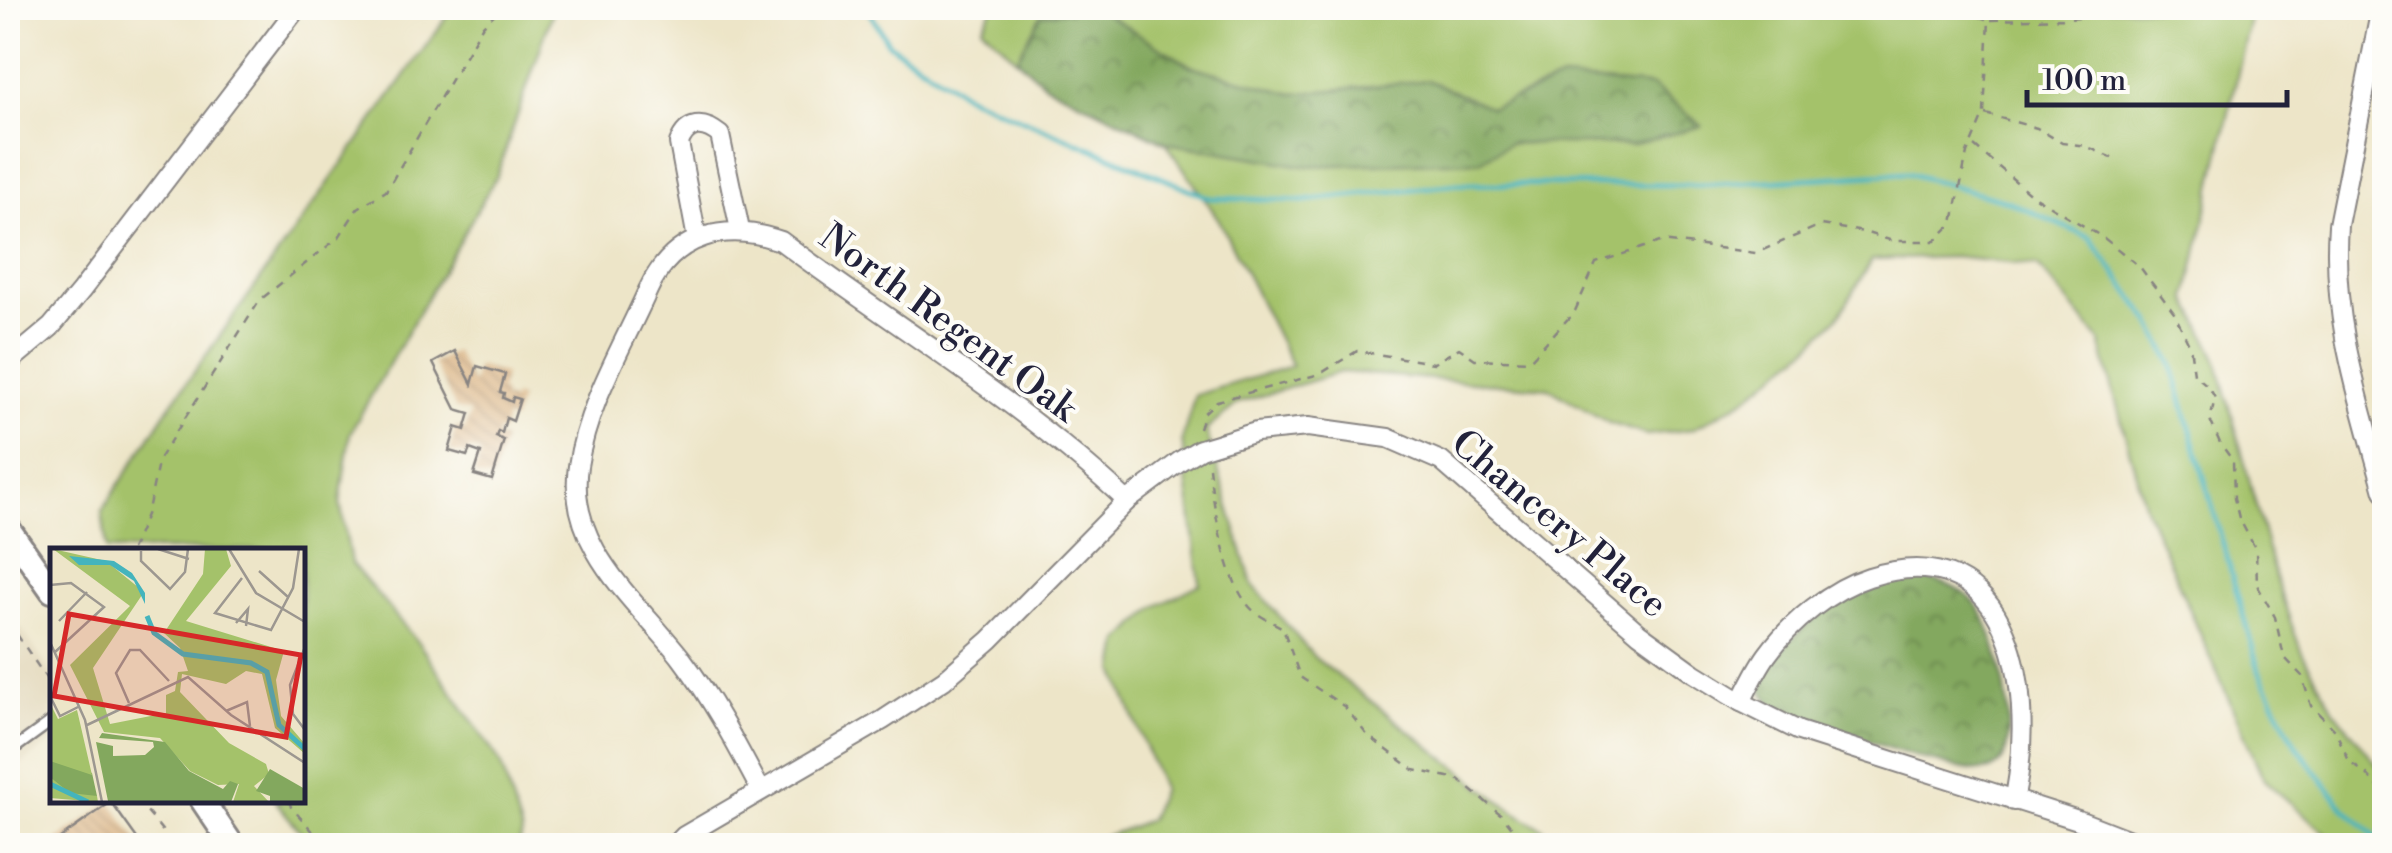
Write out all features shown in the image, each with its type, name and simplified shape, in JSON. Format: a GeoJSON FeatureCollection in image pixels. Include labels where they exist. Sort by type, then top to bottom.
{"type":"FeatureCollection","features":[{"type":"Feature","properties":{"kind":"street"},"geometry":{"type":"LineString","coordinates":[[2382,8],[2351,153],[2336,252],[2340,321],[2384,491]]}},
{"type":"Feature","properties":{"kind":"street"},"geometry":{"type":"LineString","coordinates":[[8,363],[51,327],[81,292],[291,15]]}},
{"type":"Feature","properties":{"kind":"street"},"geometry":{"type":"LineString","coordinates":[[740,230],[720,135],[704,124],[692,126],[683,131],[679,143],[697,238],[677,252],[653,280],[596,406],[577,470],[578,508],[591,546],[722,717],[760,789]]}},
{"type":"Feature","properties":{"kind":"street","name":"North Regent Oak"},"geometry":{"type":"LineString","coordinates":[[697,238],[740,230],[781,241],[946,355],[1063,443],[1126,501]]}},
{"type":"Feature","properties":{"kind":"street","name":"Chancery Place"},"geometry":{"type":"LineString","coordinates":[[674,846],[760,789],[883,720],[944,680],[990,640],[1126,501],[1200,449],[1256,432],[1308,427],[1362,432],[1413,446],[1467,481],[1639,634],[1741,702],[1799,730],[2078,820],[2144,846]]}},
{"type":"Feature","properties":{"kind":"street"},"geometry":{"type":"LineString","coordinates":[[8,528],[50,589]]}},
{"type":"Feature","properties":{"kind":"street"},"geometry":{"type":"LineString","coordinates":[[1741,702],[1767,655],[1796,623],[1832,596],[1859,580],[1889,570],[1942,572],[1966,582],[1988,601],[2011,644],[2024,713],[2024,747],[2014,801]]}},
{"type":"Feature","properties":{"kind":"street"},"geometry":{"type":"LineString","coordinates":[[204,803],[233,846]]}},
{"type":"Feature","properties":{"kind":"lane"},"geometry":{"type":"LineString","coordinates":[[8,753],[50,722]]}},
{"type":"Feature","properties":{"kind":"path"},"geometry":{"type":"LineString","coordinates":[[132,548],[148,510],[159,460],[260,300],[338,237],[358,208],[386,191],[483,25],[501,8]]}},
{"type":"Feature","properties":{"kind":"path"},"geometry":{"type":"LineString","coordinates":[[1874,15],[1875,8]]}},
{"type":"Feature","properties":{"kind":"path"},"geometry":{"type":"LineString","coordinates":[[1953,8],[1989,20],[2136,12]]}},
{"type":"Feature","properties":{"kind":"path"},"geometry":{"type":"LineString","coordinates":[[1526,846],[1504,818],[1458,779],[1414,770],[1366,736],[1345,707],[1300,677],[1283,628],[1252,610],[1239,592],[1216,522],[1208,464],[1195,439],[1204,413],[1217,401],[1320,374],[1357,352],[1434,363],[1459,348],[1475,359],[1529,361],[1575,311],[1596,263],[1663,242],[1756,254],[1821,225],[1864,232],[1893,242],[1935,241],[1954,223],[1967,154],[1984,113],[1989,20]]}},
{"type":"Feature","properties":{"kind":"path"},"geometry":{"type":"LineString","coordinates":[[1984,113],[2037,128],[2062,143],[2086,146],[2118,161]]}},
{"type":"Feature","properties":{"kind":"path"},"geometry":{"type":"LineString","coordinates":[[1972,144],[2033,196],[2104,238],[2140,266],[2174,313],[2190,346],[2194,374],[2210,387],[2216,398],[2210,420],[2233,461],[2238,518],[2256,550],[2258,585],[2274,617],[2284,657],[2302,676],[2311,706],[2334,730],[2350,763],[2366,773],[2384,794]]}},
{"type":"Feature","properties":{"kind":"path"},"geometry":{"type":"LineString","coordinates":[[8,621],[50,684]]}},
{"type":"Feature","properties":{"kind":"path"},"geometry":{"type":"LineString","coordinates":[[139,803],[175,846]]}},
{"type":"Feature","properties":{"kind":"path"},"geometry":{"type":"LineString","coordinates":[[290,803],[326,846]]}},
{"type":"Feature","properties":{"kind":"shaded area"},"geometry":{"type":"Polygon","coordinates":[[[8,608],[50,672],[50,743],[8,774],[8,608]]]}},
{"type":"Feature","properties":{"kind":"green space"},"geometry":{"type":"Polygon","coordinates":[[[453,8],[554,8],[497,175],[350,433],[340,502],[351,563],[420,645],[500,762],[522,833],[519,845],[312,845],[277,803],[305,803],[305,548],[107,548],[102,511],[168,409],[453,8]]]}},
{"type":"Feature","properties":{"kind":"green space"},"geometry":{"type":"Polygon","coordinates":[[[993,8],[2236,8],[2250,19],[2187,298],[2217,359],[2277,584],[2301,651],[2334,710],[2384,773],[2384,845],[2340,845],[2264,780],[2145,507],[2099,339],[2038,266],[1953,257],[1872,260],[1840,315],[1809,347],[1745,399],[1693,429],[1647,435],[1609,423],[1549,388],[1341,372],[1238,403],[1206,430],[1252,584],[1315,658],[1512,810],[1569,845],[1083,845],[1149,820],[1162,789],[1115,670],[1120,641],[1155,607],[1200,584],[1182,440],[1195,395],[1292,366],[1219,220],[1167,144],[1044,84],[982,27],[993,8]]]}},
{"type":"Feature","properties":{"kind":"green space"},"geometry":{"type":"Polygon","coordinates":[[[1096,8],[1191,66],[1293,94],[1428,80],[1491,108],[1562,79],[1652,86],[1702,126],[1631,145],[1511,143],[1480,161],[1303,166],[1167,143],[1044,84],[1017,59],[1041,15],[1096,8]]]}},
{"type":"Feature","properties":{"kind":"green space"},"geometry":{"type":"Polygon","coordinates":[[[1907,578],[1953,587],[1969,597],[1984,617],[1999,659],[2008,709],[2006,751],[1992,769],[1974,771],[1933,762],[1795,716],[1779,709],[1761,688],[1784,648],[1820,614],[1863,590],[1907,578]]]}},
{"type":"Feature","properties":{"kind":"building"},"geometry":{"type":"Polygon","coordinates":[[[455,351],[472,384],[477,366],[505,374],[500,392],[504,393],[503,398],[512,402],[513,397],[520,399],[513,421],[506,418],[502,433],[498,431],[496,437],[504,440],[492,480],[474,475],[481,453],[470,449],[467,456],[449,451],[456,427],[465,430],[470,413],[456,409],[433,363],[455,351]]]}},
{"type":"Feature","properties":{"kind":"building"},"geometry":{"type":"Polygon","coordinates":[[[110,803],[141,844],[49,846],[110,803]]]}},
{"type":"Feature","properties":{"kind":"waterway"},"geometry":{"type":"LineString","coordinates":[[867,8],[889,44],[969,97],[1210,198],[1303,201],[1458,184],[1700,185],[1907,173],[2007,201],[2090,238],[2151,322],[2172,364],[2259,671],[2296,745],[2343,807],[2384,844]]}}]}
